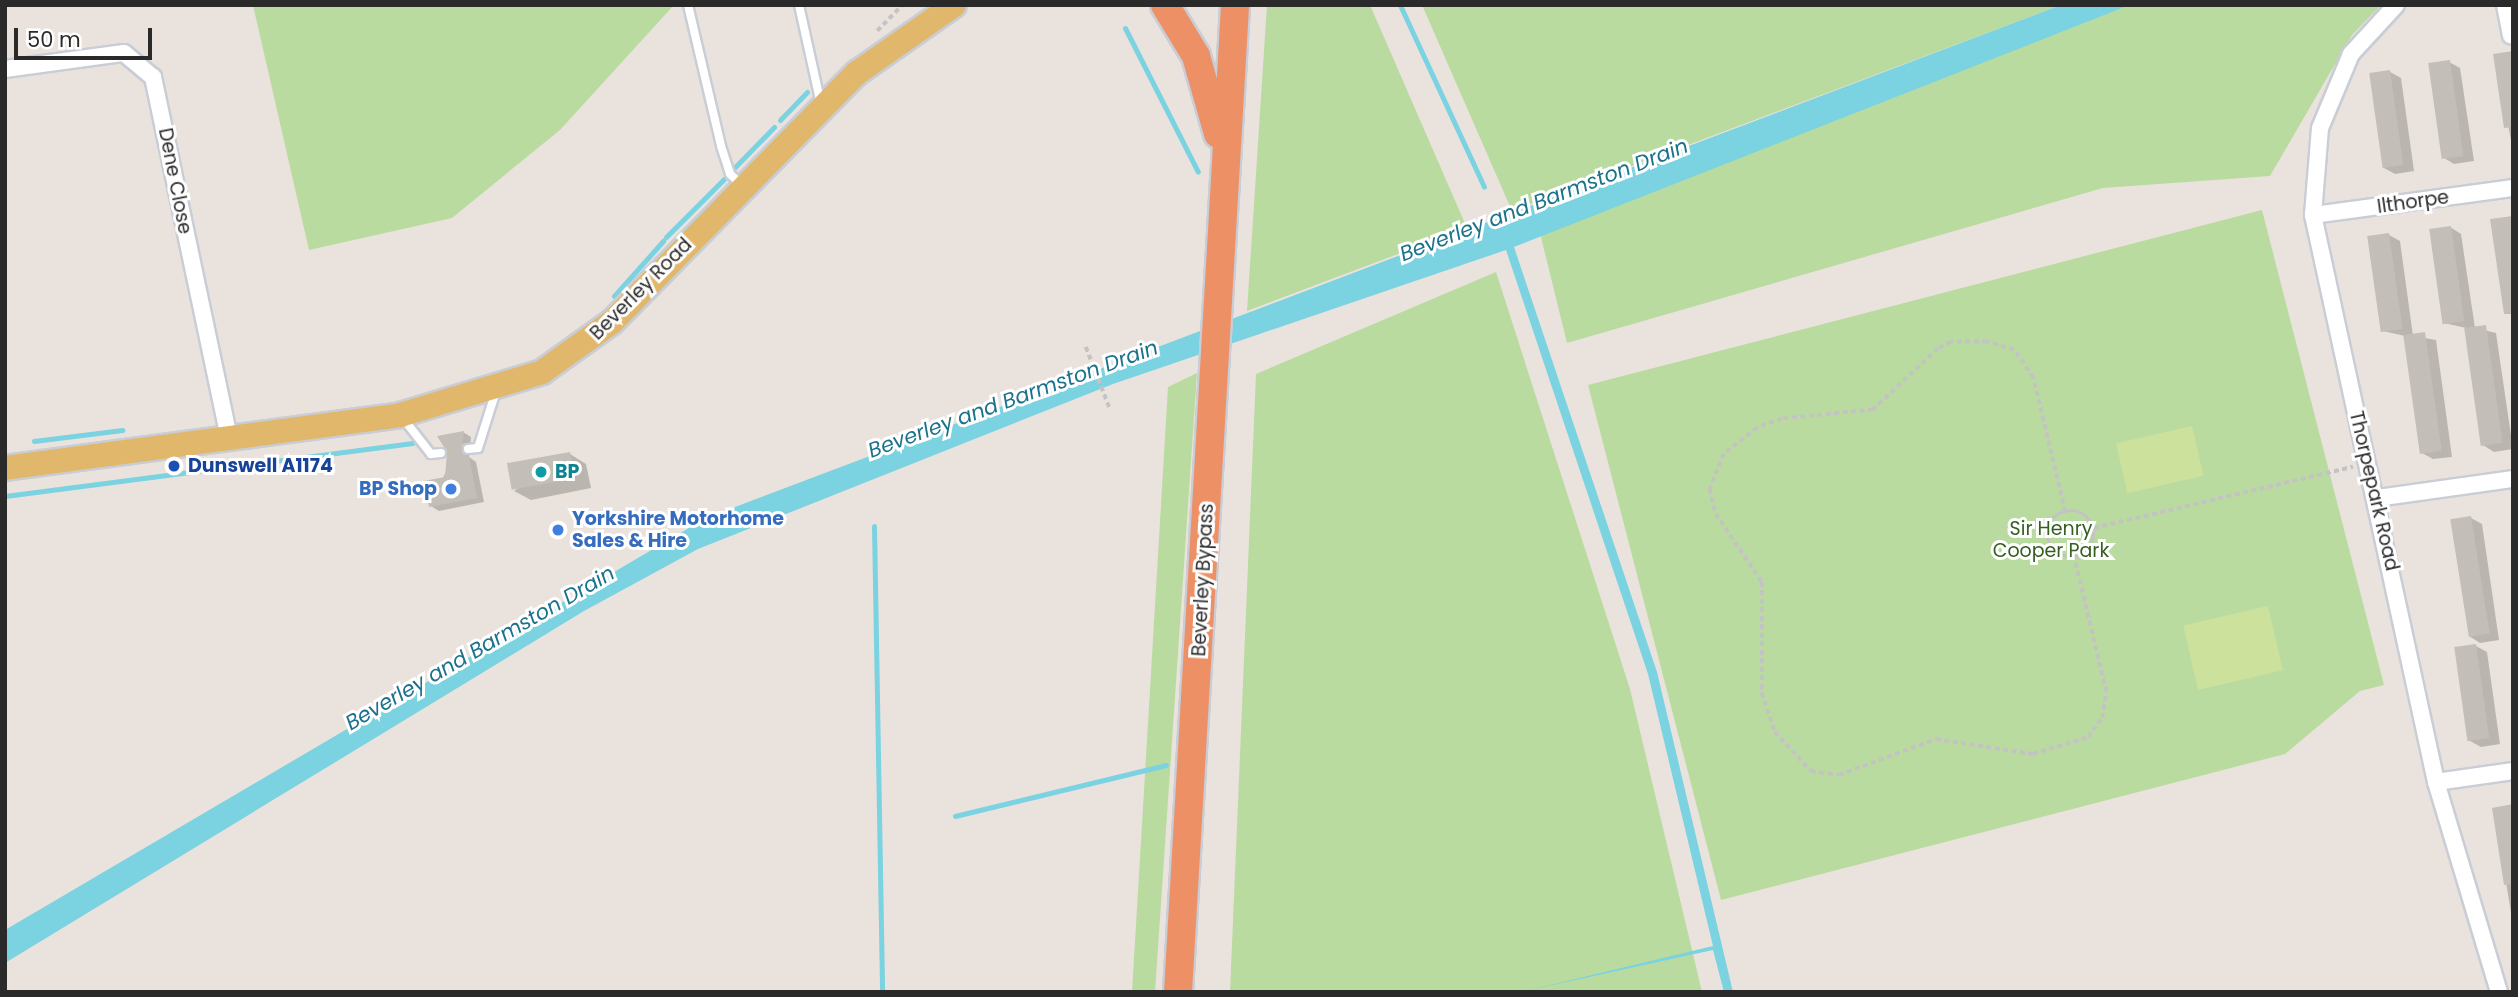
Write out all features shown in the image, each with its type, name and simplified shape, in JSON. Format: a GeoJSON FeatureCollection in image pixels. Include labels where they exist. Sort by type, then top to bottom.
{"type":"FeatureCollection","features":[{"type":"Feature","properties":{"kind":"highway","name":"Beverley Bypass"},"geometry":{"type":"LineString","coordinates":[[1165,5],[1196,56],[1225,167]]}},
{"type":"Feature","properties":{"kind":"highway","name":"Beverley Bypass"},"geometry":{"type":"LineString","coordinates":[[1178,992],[1235,5]]}},
{"type":"Feature","properties":{"kind":"main road","name":"Beverley Road"},"geometry":{"type":"LineString","coordinates":[[5,468],[230,441],[400,415],[497,390],[586,344],[857,73],[954,5]]}},
{"type":"Feature","properties":{"kind":"street","name":"Thorpepark Road"},"geometry":{"type":"LineString","coordinates":[[2396,5],[2351,54],[2320,128],[2313,215],[2377,498],[2436,782],[2499,992]]}},
{"type":"Feature","properties":{"kind":"street"},"geometry":{"type":"LineString","coordinates":[[2505,5],[2511,35]]}},
{"type":"Feature","properties":{"kind":"street","name":"Dene Close"},"geometry":{"type":"LineString","coordinates":[[5,69],[124,53],[153,77],[230,441]]}},
{"type":"Feature","properties":{"kind":"street","name":"Ilthorpe"},"geometry":{"type":"LineString","coordinates":[[2313,215],[2513,188]]}},
{"type":"Feature","properties":{"kind":"street"},"geometry":{"type":"LineString","coordinates":[[2377,498],[2513,479]]}},
{"type":"Feature","properties":{"kind":"street"},"geometry":{"type":"LineString","coordinates":[[2436,782],[2513,771]]}},
{"type":"Feature","properties":{"kind":"lane"},"geometry":{"type":"LineString","coordinates":[[688,5],[721,146],[743,186]]}},
{"type":"Feature","properties":{"kind":"lane"},"geometry":{"type":"LineString","coordinates":[[799,5],[821,107]]}},
{"type":"Feature","properties":{"kind":"lane"},"geometry":{"type":"LineString","coordinates":[[468,449],[478,448],[497,390]]}},
{"type":"Feature","properties":{"kind":"lane"},"geometry":{"type":"LineString","coordinates":[[400,415],[431,454],[441,453]]}},
{"type":"Feature","properties":{"kind":"path"},"geometry":{"type":"LineString","coordinates":[[874,34],[902,5]]}},
{"type":"Feature","properties":{"kind":"path"},"geometry":{"type":"LineString","coordinates":[[2065,512],[2033,378],[2014,350],[1987,342],[1951,342],[1938,349],[1873,410],[1782,419],[1757,428],[1724,454],[1710,489],[1716,514],[1762,582],[1762,693],[1775,732],[1811,771],[1839,775],[1936,739],[2033,754],[2088,737],[2102,718],[2106,692],[2074,556]]}},
{"type":"Feature","properties":{"kind":"path"},"geometry":{"type":"LineString","coordinates":[[1086,347],[1110,409]]}},
{"type":"Feature","properties":{"kind":"path"},"geometry":{"type":"LineString","coordinates":[[2094,528],[2369,464]]}},
{"type":"Feature","properties":{"kind":"path"},"geometry":{"type":"LineString","coordinates":[[2065,512],[2079,512],[2094,528],[2088,550],[2074,556],[2059,553],[2050,541],[2049,527],[2065,512]]}},
{"type":"Feature","properties":{"kind":"green space"},"geometry":{"type":"Polygon","coordinates":[[[253,5],[674,5],[560,130],[452,218],[309,250],[253,5]]]}},
{"type":"Feature","properties":{"kind":"green space"},"geometry":{"type":"Polygon","coordinates":[[[1267,5],[1370,5],[1467,228],[1247,311],[1267,5]]]}},
{"type":"Feature","properties":{"kind":"green space"},"geometry":{"type":"Polygon","coordinates":[[[1422,5],[2061,5],[1512,211],[1422,5]]]}},
{"type":"Feature","properties":{"kind":"green space"},"geometry":{"type":"Polygon","coordinates":[[[2130,5],[2381,5],[2352,35],[2270,176],[2103,188],[1567,343],[1540,233],[2130,5]]]}},
{"type":"Feature","properties":{"kind":"green space","name":"Sir Henry Cooper Park"},"geometry":{"type":"Polygon","coordinates":[[[2262,210],[2384,685],[2360,691],[2285,754],[1721,900],[1588,385],[2262,210]]]}},
{"type":"Feature","properties":{"kind":"green space"},"geometry":{"type":"Polygon","coordinates":[[[1496,272],[1630,689],[1702,992],[1230,992],[1256,374],[1496,272]]]}},
{"type":"Feature","properties":{"kind":"green space"},"geometry":{"type":"Polygon","coordinates":[[[1197,373],[1155,992],[1132,992],[1168,387],[1197,373]]]}},
{"type":"Feature","properties":{"kind":"green space"},"geometry":{"type":"Polygon","coordinates":[[[2192,426],[2203,476],[2127,493],[2116,444],[2192,426]]]}},
{"type":"Feature","properties":{"kind":"green space"},"geometry":{"type":"Polygon","coordinates":[[[2268,606],[2283,670],[2198,690],[2183,626],[2268,606]]]}},
{"type":"Feature","properties":{"kind":"water"},"geometry":{"type":"Polygon","coordinates":[[[2061,5],[2130,5],[1514,247],[1657,672],[1733,992],[1724,992],[1713,950],[1521,992],[1713,946],[1648,674],[1506,250],[1113,384],[698,549],[584,611],[5,963],[5,930],[706,518],[2061,5]]]}},
{"type":"Feature","properties":{"kind":"building"},"geometry":{"type":"Polygon","coordinates":[[[2513,51],[2513,127],[2504,128],[2493,54],[2513,51]]]}},
{"type":"Feature","properties":{"kind":"building"},"geometry":{"type":"Polygon","coordinates":[[[2450,60],[2463,156],[2442,159],[2428,63],[2450,60]]]}},
{"type":"Feature","properties":{"kind":"building"},"geometry":{"type":"Polygon","coordinates":[[[2390,70],[2403,165],[2383,168],[2369,73],[2390,70]]]}},
{"type":"Feature","properties":{"kind":"building"},"geometry":{"type":"Polygon","coordinates":[[[2513,216],[2513,314],[2504,314],[2490,219],[2513,216]]]}},
{"type":"Feature","properties":{"kind":"building"},"geometry":{"type":"Polygon","coordinates":[[[2451,226],[2464,321],[2443,324],[2429,229],[2451,226]]]}},
{"type":"Feature","properties":{"kind":"building"},"geometry":{"type":"Polygon","coordinates":[[[2389,233],[2402,329],[2381,332],[2367,236],[2389,233]]]}},
{"type":"Feature","properties":{"kind":"building"},"geometry":{"type":"Polygon","coordinates":[[[2486,325],[2503,443],[2481,446],[2464,328],[2486,325]]]}},
{"type":"Feature","properties":{"kind":"building"},"geometry":{"type":"Polygon","coordinates":[[[2425,332],[2442,451],[2420,454],[2403,335],[2425,332]]]}},
{"type":"Feature","properties":{"kind":"building"},"geometry":{"type":"Polygon","coordinates":[[[464,431],[462,450],[469,456],[477,498],[429,507],[424,481],[445,477],[447,452],[437,436],[464,431]]]}},
{"type":"Feature","properties":{"kind":"building","name":"BP"},"geometry":{"type":"Polygon","coordinates":[[[570,452],[575,479],[512,490],[507,463],[570,452]]]}},
{"type":"Feature","properties":{"kind":"building"},"geometry":{"type":"Polygon","coordinates":[[[2471,516],[2490,634],[2469,637],[2450,519],[2471,516]]]}},
{"type":"Feature","properties":{"kind":"building"},"geometry":{"type":"Polygon","coordinates":[[[2476,644],[2489,738],[2467,741],[2454,647],[2476,644]]]}},
{"type":"Feature","properties":{"kind":"building"},"geometry":{"type":"Polygon","coordinates":[[[2513,804],[2513,884],[2504,885],[2492,808],[2513,804]]]}},
{"type":"Feature","properties":{"kind":"waterway"},"geometry":{"type":"LineString","coordinates":[[1400,5],[1484,187]]}},
{"type":"Feature","properties":{"kind":"waterway"},"geometry":{"type":"LineString","coordinates":[[1125,28],[1198,172]]}},
{"type":"Feature","properties":{"kind":"waterway"},"geometry":{"type":"LineString","coordinates":[[780,120],[807,92]]}},
{"type":"Feature","properties":{"kind":"waterway"},"geometry":{"type":"LineString","coordinates":[[735,167],[774,127]]}},
{"type":"Feature","properties":{"kind":"waterway"},"geometry":{"type":"LineString","coordinates":[[666,237],[724,179]]}},
{"type":"Feature","properties":{"kind":"waterway"},"geometry":{"type":"LineString","coordinates":[[614,296],[663,241]]}},
{"type":"Feature","properties":{"kind":"waterway"},"geometry":{"type":"LineString","coordinates":[[34,441],[122,430]]}},
{"type":"Feature","properties":{"kind":"waterway"},"geometry":{"type":"LineString","coordinates":[[5,496],[413,443]]}},
{"type":"Feature","properties":{"kind":"waterway"},"geometry":{"type":"LineString","coordinates":[[874,526],[882,992]]}},
{"type":"Feature","properties":{"kind":"waterway"},"geometry":{"type":"LineString","coordinates":[[955,816],[1166,765]]}},
{"type":"Feature","properties":{"kind":"place","name":"Dunswell A1174"},"geometry":{"type":"Point","coordinates":[174,466]}},
{"type":"Feature","properties":{"kind":"place","name":"BP"},"geometry":{"type":"Point","coordinates":[541,472]}},
{"type":"Feature","properties":{"kind":"place","name":"BP Shop"},"geometry":{"type":"Point","coordinates":[451,489]}},
{"type":"Feature","properties":{"kind":"place","name":"Yorkshire Motorhome Sales & Hire"},"geometry":{"type":"Point","coordinates":[558,530]}},
{"type":"Feature","properties":{"kind":"water label","name":"Beverley and Barmston Drain"},"geometry":{"type":"Point","coordinates":[1544,200]}},
{"type":"Feature","properties":{"kind":"water label","name":"Beverley and Barmston Drain"},"geometry":{"type":"Point","coordinates":[1013,399]}},
{"type":"Feature","properties":{"kind":"water label","name":"Beverley and Barmston Drain"},"geometry":{"type":"Point","coordinates":[480,648]}}]}
